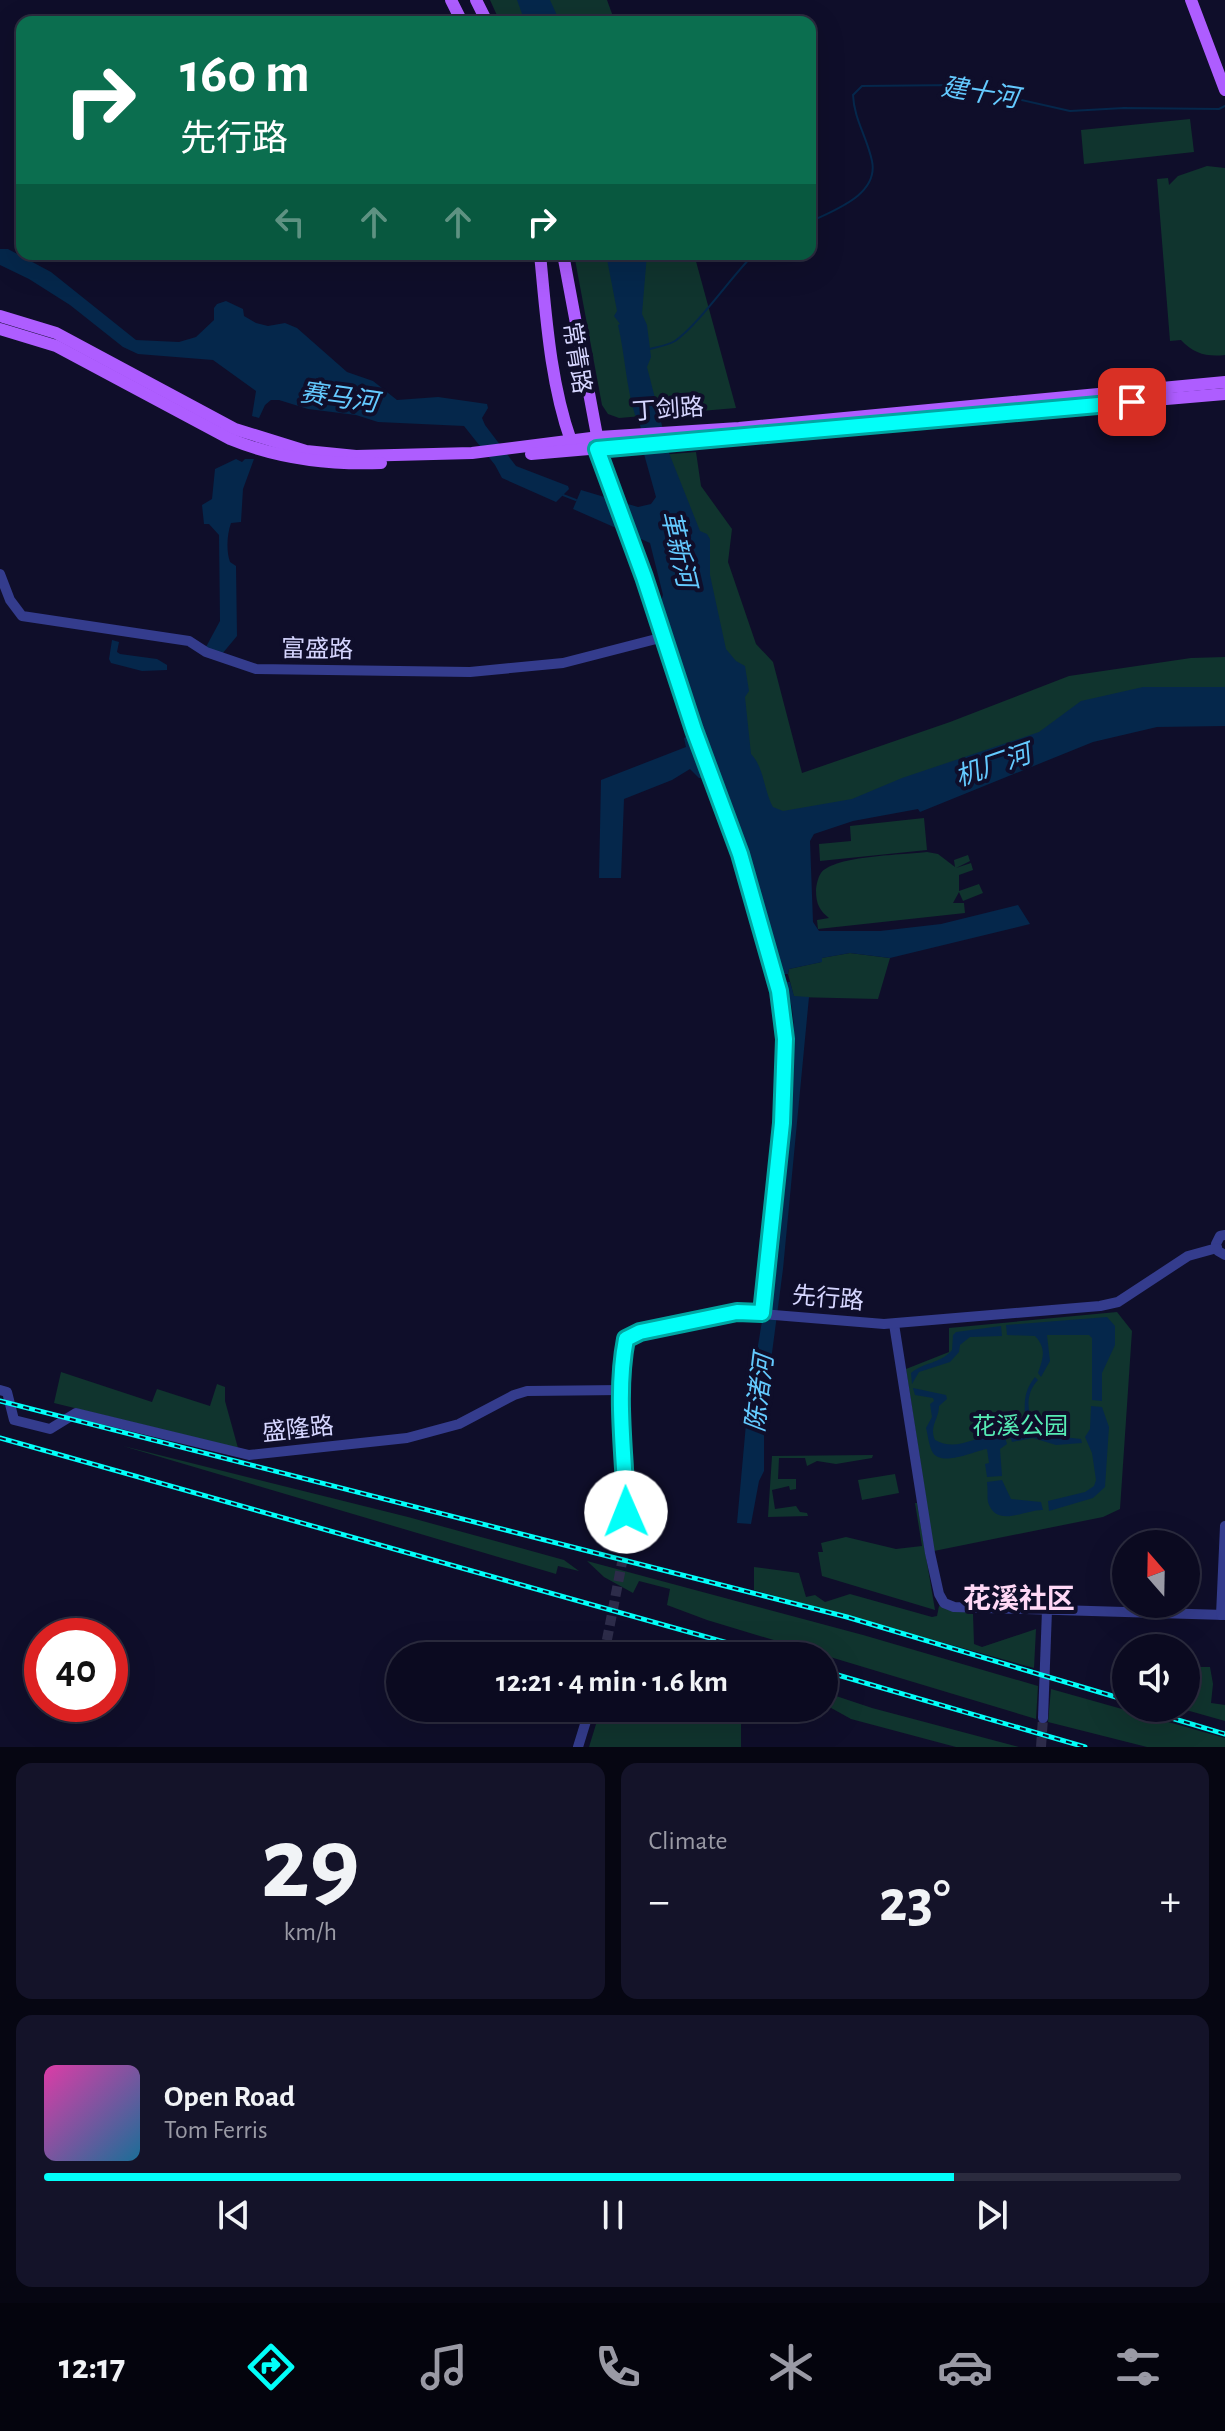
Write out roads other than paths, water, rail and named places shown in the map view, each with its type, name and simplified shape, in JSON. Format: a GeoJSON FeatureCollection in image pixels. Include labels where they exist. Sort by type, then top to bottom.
{"type":"FeatureCollection","features":[{"type":"Feature","properties":{"kind":"main road"},"geometry":{"type":"LineString","coordinates":[[1191,0],[1225,90]]}},
{"type":"Feature","properties":{"kind":"main road"},"geometry":{"type":"LineString","coordinates":[[1198,0],[1225,72]]}},
{"type":"Feature","properties":{"kind":"main road","name":"常青路"},"geometry":{"type":"LineString","coordinates":[[541,260],[549,338],[564,421],[571,441]]}},
{"type":"Feature","properties":{"kind":"main road","name":"常青路"},"geometry":{"type":"LineString","coordinates":[[564,260],[598,443]]}},
{"type":"Feature","properties":{"kind":"main road","name":"丁剑路"},"geometry":{"type":"LineString","coordinates":[[0,316],[56,333],[171,396],[260,439],[306,451],[356,456],[477,457]]}},
{"type":"Feature","properties":{"kind":"main road","name":"丁剑路"},"geometry":{"type":"LineString","coordinates":[[0,329],[56,346],[256,450],[324,464],[477,457],[669,437],[1225,394]]}},
{"type":"Feature","properties":{"kind":"main road","name":"丁剑路"},"geometry":{"type":"LineString","coordinates":[[669,437],[1225,382]]}},
{"type":"Feature","properties":{"kind":"main road"},"geometry":{"type":"LineString","coordinates":[[571,441],[598,443]]}},
{"type":"Feature","properties":{"kind":"main road","name":"丁剑路"},"geometry":{"type":"LineString","coordinates":[[512,452],[571,441]]}},
{"type":"Feature","properties":{"kind":"street","name":"常青路"},"geometry":{"type":"LineString","coordinates":[[598,443],[613,495],[664,637]]}},
{"type":"Feature","properties":{"kind":"street","name":"富盛路"},"geometry":{"type":"LineString","coordinates":[[0,574],[10,600],[22,616],[189,641],[206,652],[256,669],[470,672],[563,663],[664,637]]}},
{"type":"Feature","properties":{"kind":"street"},"geometry":{"type":"LineString","coordinates":[[664,637],[694,730],[740,854],[772,962],[783,1017],[782,1123],[764,1313]]}},
{"type":"Feature","properties":{"kind":"street"},"geometry":{"type":"LineString","coordinates":[[1221,1252],[1217,1240],[1225,1235]]}},
{"type":"Feature","properties":{"kind":"street","name":"先行路"},"geometry":{"type":"LineString","coordinates":[[626,1542],[622,1390],[626,1339],[640,1332],[737,1312],[894,1324],[1100,1306],[1118,1302],[1188,1256],[1221,1252]]}},
{"type":"Feature","properties":{"kind":"street"},"geometry":{"type":"LineString","coordinates":[[894,1324],[930,1553],[944,1603],[954,1607],[1223,1615],[1225,1526]]}},
{"type":"Feature","properties":{"kind":"street","name":"盛隆路"},"geometry":{"type":"LineString","coordinates":[[0,1390],[7,1392],[14,1420],[50,1429],[76,1413],[249,1455],[407,1438],[459,1424],[527,1391],[622,1390]]}},
{"type":"Feature","properties":{"kind":"street"},"geometry":{"type":"LineString","coordinates":[[1043,1718],[1047,1610]]}},
{"type":"Feature","properties":{"kind":"street"},"geometry":{"type":"LineString","coordinates":[[578,1747],[586,1722]]}},
{"type":"Feature","properties":{"kind":"water"},"geometry":{"type":"Polygon","coordinates":[[[517,0],[550,0],[557,16],[523,16],[517,0]]]}},
{"type":"Feature","properties":{"kind":"water"},"geometry":{"type":"Polygon","coordinates":[[[0,249],[8,249],[16,253],[16,260],[29,260],[51,272],[136,340],[179,342],[196,337],[214,320],[217,304],[226,301],[243,309],[244,316],[256,323],[268,326],[285,323],[297,328],[347,372],[373,381],[397,400],[438,397],[487,404],[482,418],[485,425],[516,466],[569,489],[556,502],[502,478],[464,426],[378,422],[356,415],[308,409],[279,400],[271,400],[265,405],[259,418],[252,416],[256,391],[213,360],[138,354],[123,347],[70,305],[0,265],[0,249]]]}},
{"type":"Feature","properties":{"kind":"water"},"geometry":{"type":"Polygon","coordinates":[[[607,260],[646,260],[642,314],[647,325],[651,357],[647,367],[669,453],[700,531],[710,539],[710,575],[726,649],[745,666],[751,754],[759,766],[773,807],[783,811],[852,799],[902,778],[1039,732],[1081,701],[1143,687],[1225,687],[1225,726],[1157,727],[1093,742],[920,812],[918,809],[853,821],[814,834],[810,841],[813,922],[819,931],[880,931],[941,924],[1018,905],[1030,924],[890,958],[850,953],[822,958],[822,962],[789,969],[788,974],[783,974],[748,853],[717,778],[699,778],[690,769],[672,780],[624,799],[621,878],[599,878],[601,780],[686,747],[684,738],[699,730],[660,604],[663,595],[650,543],[573,509],[581,490],[638,507],[651,504],[656,497],[630,393],[620,324],[614,316],[617,311],[607,260]]]}},
{"type":"Feature","properties":{"kind":"water"},"geometry":{"type":"Polygon","coordinates":[[[236,459],[242,462],[254,459],[243,489],[241,522],[231,523],[229,532],[229,558],[236,566],[237,636],[222,654],[206,647],[220,621],[219,535],[209,524],[204,524],[202,505],[212,499],[215,469],[236,459]]]}},
{"type":"Feature","properties":{"kind":"water"},"geometry":{"type":"Polygon","coordinates":[[[112,640],[119,642],[117,652],[120,654],[157,659],[167,665],[167,670],[142,671],[111,663],[112,640]]]}},
{"type":"Feature","properties":{"kind":"water","name":"陈渚河"},"geometry":{"type":"Polygon","coordinates":[[[784,982],[790,982],[794,996],[809,997],[783,1269],[764,1414],[764,1471],[759,1481],[751,1524],[737,1523],[747,1413],[762,1321],[769,1321],[782,1216],[794,1045],[792,1012],[784,982]]]}},
{"type":"Feature","properties":{"kind":"water"},"geometry":{"type":"Polygon","coordinates":[[[1107,1317],[1115,1326],[1115,1345],[1102,1373],[1102,1401],[1092,1400],[1092,1338],[1089,1335],[1047,1335],[1050,1361],[1041,1377],[1038,1373],[1043,1349],[1035,1336],[1007,1335],[1006,1325],[1107,1317]]]}},
{"type":"Feature","properties":{"kind":"water"},"geometry":{"type":"Polygon","coordinates":[[[1001,1326],[1002,1336],[970,1337],[960,1345],[959,1352],[950,1362],[919,1372],[912,1384],[911,1373],[952,1350],[956,1332],[1001,1326]]]}},
{"type":"Feature","properties":{"kind":"water"},"geometry":{"type":"Polygon","coordinates":[[[1035,1377],[1038,1380],[1029,1400],[1032,1422],[1060,1432],[1063,1437],[1081,1439],[1082,1443],[1056,1445],[1033,1438],[1012,1442],[1010,1436],[1025,1423],[1026,1394],[1035,1377]]]}},
{"type":"Feature","properties":{"kind":"water"},"geometry":{"type":"Polygon","coordinates":[[[913,1388],[946,1395],[947,1399],[939,1406],[933,1435],[935,1440],[953,1444],[987,1436],[1005,1437],[1007,1444],[1000,1449],[1002,1476],[987,1477],[987,1449],[952,1458],[938,1457],[933,1453],[926,1428],[932,1417],[930,1404],[934,1401],[933,1398],[915,1395],[913,1388]]]}},
{"type":"Feature","properties":{"kind":"water"},"geometry":{"type":"Polygon","coordinates":[[[1091,1406],[1102,1407],[1109,1427],[1105,1487],[1093,1498],[1049,1511],[1048,1501],[1085,1492],[1094,1486],[1092,1453],[1085,1437],[1090,1429],[1091,1406]]]}},
{"type":"Feature","properties":{"kind":"water"},"geometry":{"type":"Polygon","coordinates":[[[1002,1480],[1011,1499],[1041,1502],[1043,1510],[1004,1516],[992,1510],[988,1502],[987,1482],[1002,1480]]]}},
{"type":"Feature","properties":{"kind":"waterway","name":"建十河"},"geometry":{"type":"LineString","coordinates":[[816,219],[853,200],[869,183],[872,161],[853,95],[862,86],[956,85],[1070,111],[1219,109],[1225,106]]}},
{"type":"Feature","properties":{"kind":"waterway","name":"建十河"},"geometry":{"type":"LineString","coordinates":[[650,349],[672,342],[685,333],[749,260]]}},
{"type":"Feature","properties":{"kind":"waterway","name":"赛马河"},"geometry":{"type":"LineString","coordinates":[[563,495],[576,500]]}},
{"type":"Feature","properties":{"kind":"tunnel"},"geometry":{"type":"LineString","coordinates":[[607,1642],[626,1542]]}},
{"type":"Feature","properties":{"kind":"tunnel"},"geometry":{"type":"LineString","coordinates":[[1041,1747],[1043,1718]]}},
{"type":"Feature","properties":{"kind":"railway"},"geometry":{"type":"LineString","coordinates":[[0,1401],[847,1617],[1112,1696]]}},
{"type":"Feature","properties":{"kind":"railway"},"geometry":{"type":"LineString","coordinates":[[0,1438],[724,1642]]}},
{"type":"Feature","properties":{"kind":"railway"},"geometry":{"type":"LineString","coordinates":[[838,1675],[1085,1747]]}},
{"type":"Feature","properties":{"kind":"railway"},"geometry":{"type":"LineString","coordinates":[[1185,1722],[1225,1734]]}},
{"type":"Feature","properties":{"kind":"district","name":"花溪社区"},"geometry":{"type":"Point","coordinates":[1019,1600]}},
{"type":"Feature","properties":{"kind":"water label","name":"革新河"},"geometry":{"type":"Point","coordinates":[678,549]}},
{"type":"Feature","properties":{"kind":"water label","name":"机厂河"},"geometry":{"type":"Point","coordinates":[993,766]}},
{"type":"Feature","properties":{"kind":"park label","name":"花溪公园"},"geometry":{"type":"Point","coordinates":[1020,1427]}}]}
